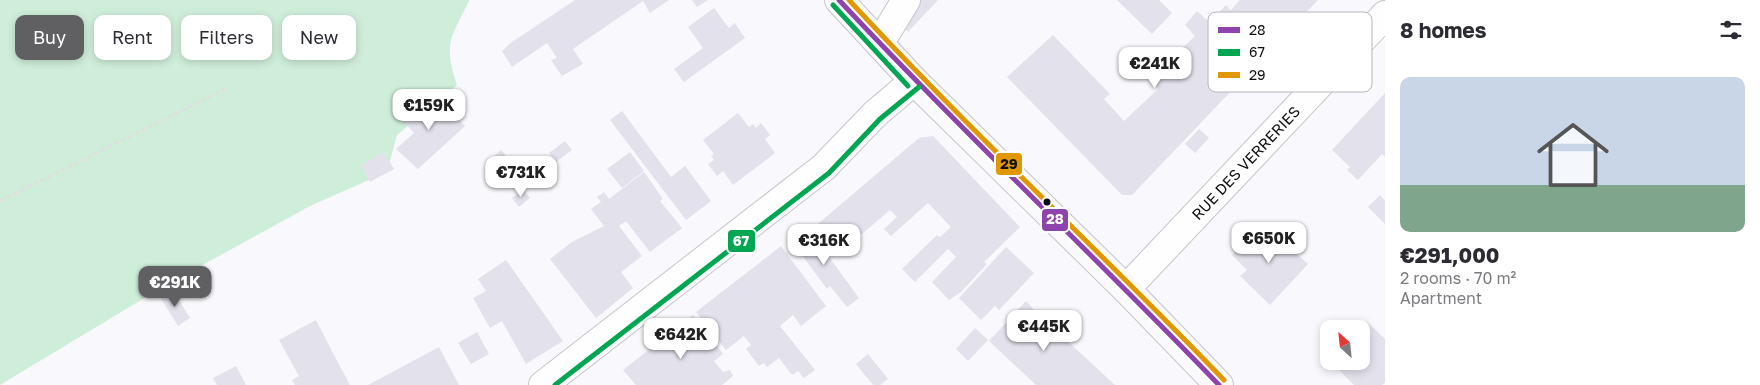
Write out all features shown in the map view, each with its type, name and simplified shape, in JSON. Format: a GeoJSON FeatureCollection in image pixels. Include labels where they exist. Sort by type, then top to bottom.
{"type":"FeatureCollection","features":[{"type":"Feature","properties":{"kind":"main road"},"geometry":{"type":"LineString","coordinates":[[839,0],[914,80],[1126,288],[1219,385]]}},
{"type":"Feature","properties":{"kind":"street"},"geometry":{"type":"LineString","coordinates":[[880,43],[906,0]]}},
{"type":"Feature","properties":{"kind":"street","name":"RUE DES VERRERIES"},"geometry":{"type":"LineString","coordinates":[[1372,29],[1385,15]]}},
{"type":"Feature","properties":{"kind":"street"},"geometry":{"type":"LineString","coordinates":[[543,385],[824,167],[875,114],[914,80]]}},
{"type":"Feature","properties":{"kind":"street","name":"RUE DES VERRERIES"},"geometry":{"type":"LineString","coordinates":[[1126,288],[1312,92]]}},
{"type":"Feature","properties":{"kind":"path"},"geometry":{"type":"LineString","coordinates":[[0,201],[227,88]]}},
{"type":"Feature","properties":{"kind":"green space"},"geometry":{"type":"Polygon","coordinates":[[[0,0],[469,0],[451,42],[450,60],[457,85],[397,135],[387,172],[310,206],[166,285],[0,385],[0,0]]]}},
{"type":"Feature","properties":{"kind":"building"},"geometry":{"type":"Polygon","coordinates":[[[575,0],[669,0],[650,13],[643,1],[573,49],[583,64],[562,76],[551,60],[557,58],[547,43],[512,67],[502,51],[512,42],[575,0]]]}},
{"type":"Feature","properties":{"kind":"building"},"geometry":{"type":"Polygon","coordinates":[[[692,0],[708,0],[697,7],[692,0]]]}},
{"type":"Feature","properties":{"kind":"building"},"geometry":{"type":"Polygon","coordinates":[[[917,0],[938,0],[908,32],[897,21],[917,0]]]}},
{"type":"Feature","properties":{"kind":"building"},"geometry":{"type":"Polygon","coordinates":[[[1117,0],[1159,0],[1172,13],[1152,34],[1117,0]]]}},
{"type":"Feature","properties":{"kind":"building"},"geometry":{"type":"Polygon","coordinates":[[[1240,0],[1318,0],[1307,12],[1219,12],[1226,5],[1231,10],[1240,0]]]}},
{"type":"Feature","properties":{"kind":"building"},"geometry":{"type":"Polygon","coordinates":[[[714,8],[729,28],[735,23],[745,38],[684,82],[674,69],[703,48],[688,27],[714,8]]]}},
{"type":"Feature","properties":{"kind":"building"},"geometry":{"type":"Polygon","coordinates":[[[1197,11],[1208,21],[1208,92],[1230,92],[1132,195],[1122,195],[1007,77],[1053,35],[1110,94],[1104,99],[1124,121],[1158,89],[1150,79],[1195,36],[1185,25],[1197,11]]]}},
{"type":"Feature","properties":{"kind":"building"},"geometry":{"type":"Polygon","coordinates":[[[433,93],[465,126],[418,169],[396,149],[414,133],[403,121],[433,93]]]}},
{"type":"Feature","properties":{"kind":"building"},"geometry":{"type":"Polygon","coordinates":[[[1385,93],[1385,157],[1382,154],[1358,180],[1347,170],[1350,167],[1332,150],[1385,93]]]}},
{"type":"Feature","properties":{"kind":"building"},"geometry":{"type":"Polygon","coordinates":[[[622,111],[671,177],[685,166],[711,201],[686,220],[610,120],[622,111]]]}},
{"type":"Feature","properties":{"kind":"building"},"geometry":{"type":"Polygon","coordinates":[[[738,113],[749,127],[753,124],[756,128],[761,123],[770,135],[765,139],[775,153],[733,185],[723,171],[717,176],[708,164],[714,160],[711,156],[714,154],[703,140],[738,113]]]}},
{"type":"Feature","properties":{"kind":"building"},"geometry":{"type":"Polygon","coordinates":[[[1199,129],[1209,138],[1195,153],[1185,144],[1199,129]]]}},
{"type":"Feature","properties":{"kind":"building"},"geometry":{"type":"Polygon","coordinates":[[[933,136],[1020,227],[984,262],[987,264],[961,292],[949,300],[932,282],[956,257],[948,249],[915,282],[902,269],[937,235],[940,237],[951,227],[928,203],[891,236],[884,229],[897,217],[890,210],[837,255],[813,228],[919,138],[933,136]]]}},
{"type":"Feature","properties":{"kind":"building"},"geometry":{"type":"Polygon","coordinates":[[[565,141],[572,150],[556,162],[549,153],[565,141]]]}},
{"type":"Feature","properties":{"kind":"building"},"geometry":{"type":"Polygon","coordinates":[[[501,150],[509,159],[494,171],[487,162],[501,150]]]}},
{"type":"Feature","properties":{"kind":"building"},"geometry":{"type":"Polygon","coordinates":[[[384,152],[394,169],[370,182],[361,165],[384,152]]]}},
{"type":"Feature","properties":{"kind":"building"},"geometry":{"type":"Polygon","coordinates":[[[630,152],[644,171],[622,188],[607,169],[630,152]]]}},
{"type":"Feature","properties":{"kind":"building"},"geometry":{"type":"Polygon","coordinates":[[[644,172],[663,199],[660,201],[682,228],[650,252],[626,221],[619,226],[642,256],[621,272],[633,288],[596,318],[550,259],[572,242],[604,226],[591,209],[601,202],[597,197],[604,192],[609,199],[644,172]]]}},
{"type":"Feature","properties":{"kind":"building"},"geometry":{"type":"Polygon","coordinates":[[[524,190],[530,198],[519,207],[512,198],[524,190]]]}},
{"type":"Feature","properties":{"kind":"building"},"geometry":{"type":"Polygon","coordinates":[[[1380,195],[1385,201],[1385,224],[1368,207],[1380,195]]]}},
{"type":"Feature","properties":{"kind":"building"},"geometry":{"type":"Polygon","coordinates":[[[1263,223],[1308,264],[1270,305],[1240,276],[1247,270],[1232,255],[1263,223]]]}},
{"type":"Feature","properties":{"kind":"building"},"geometry":{"type":"Polygon","coordinates":[[[807,227],[859,298],[847,307],[830,286],[827,289],[790,239],[807,227]]]}},
{"type":"Feature","properties":{"kind":"building"},"geometry":{"type":"Polygon","coordinates":[[[781,246],[826,306],[801,326],[793,315],[780,326],[815,370],[804,378],[798,371],[792,375],[779,358],[767,367],[764,363],[759,366],[746,349],[751,345],[744,336],[726,350],[696,312],[781,246]]]}},
{"type":"Feature","properties":{"kind":"building"},"geometry":{"type":"Polygon","coordinates":[[[1006,247],[1034,273],[999,310],[995,306],[981,320],[959,298],[1006,247]]]}},
{"type":"Feature","properties":{"kind":"building"},"geometry":{"type":"Polygon","coordinates":[[[506,260],[563,341],[526,364],[502,321],[490,328],[473,298],[486,291],[478,279],[506,260]]]}},
{"type":"Feature","properties":{"kind":"building"},"geometry":{"type":"Polygon","coordinates":[[[172,289],[190,318],[178,326],[160,297],[172,289]]]}},
{"type":"Feature","properties":{"kind":"building"},"geometry":{"type":"Polygon","coordinates":[[[1026,301],[1115,385],[1036,385],[989,341],[1026,301]]]}},
{"type":"Feature","properties":{"kind":"building"},"geometry":{"type":"Polygon","coordinates":[[[693,315],[723,354],[714,361],[723,372],[730,370],[733,376],[722,385],[636,385],[623,370],[693,315]]]}},
{"type":"Feature","properties":{"kind":"building"},"geometry":{"type":"Polygon","coordinates":[[[316,320],[350,385],[295,385],[292,380],[299,376],[279,340],[316,320]]]}},
{"type":"Feature","properties":{"kind":"building"},"geometry":{"type":"Polygon","coordinates":[[[1370,325],[1385,339],[1385,382],[1382,385],[1354,385],[1339,370],[1370,370],[1370,325]]]}},
{"type":"Feature","properties":{"kind":"building"},"geometry":{"type":"Polygon","coordinates":[[[975,328],[988,340],[968,361],[956,349],[975,328]]]}},
{"type":"Feature","properties":{"kind":"building"},"geometry":{"type":"Polygon","coordinates":[[[477,332],[489,354],[471,364],[458,343],[477,332]]]}},
{"type":"Feature","properties":{"kind":"building"},"geometry":{"type":"Polygon","coordinates":[[[439,347],[459,385],[368,385],[439,347]]]}},
{"type":"Feature","properties":{"kind":"building"},"geometry":{"type":"Polygon","coordinates":[[[868,354],[888,379],[880,385],[873,385],[856,364],[868,354]]]}},
{"type":"Feature","properties":{"kind":"building"},"geometry":{"type":"Polygon","coordinates":[[[236,366],[246,385],[217,385],[213,378],[236,366]]]}},
{"type":"Feature","properties":{"kind":"transit line","name":"28"},"geometry":{"type":"LineString","coordinates":[[839,0],[933,98],[1219,385]]}},
{"type":"Feature","properties":{"kind":"transit line","name":"29"},"geometry":{"type":"LineString","coordinates":[[849,0],[941,97],[1224,380]]}},
{"type":"Feature","properties":{"kind":"transit line","name":"67"},"geometry":{"type":"LineString","coordinates":[[833,5],[908,86]]}},
{"type":"Feature","properties":{"kind":"transit line","name":"67"},"geometry":{"type":"LineString","coordinates":[[555,385],[829,173],[880,119],[919,87]]}}]}
